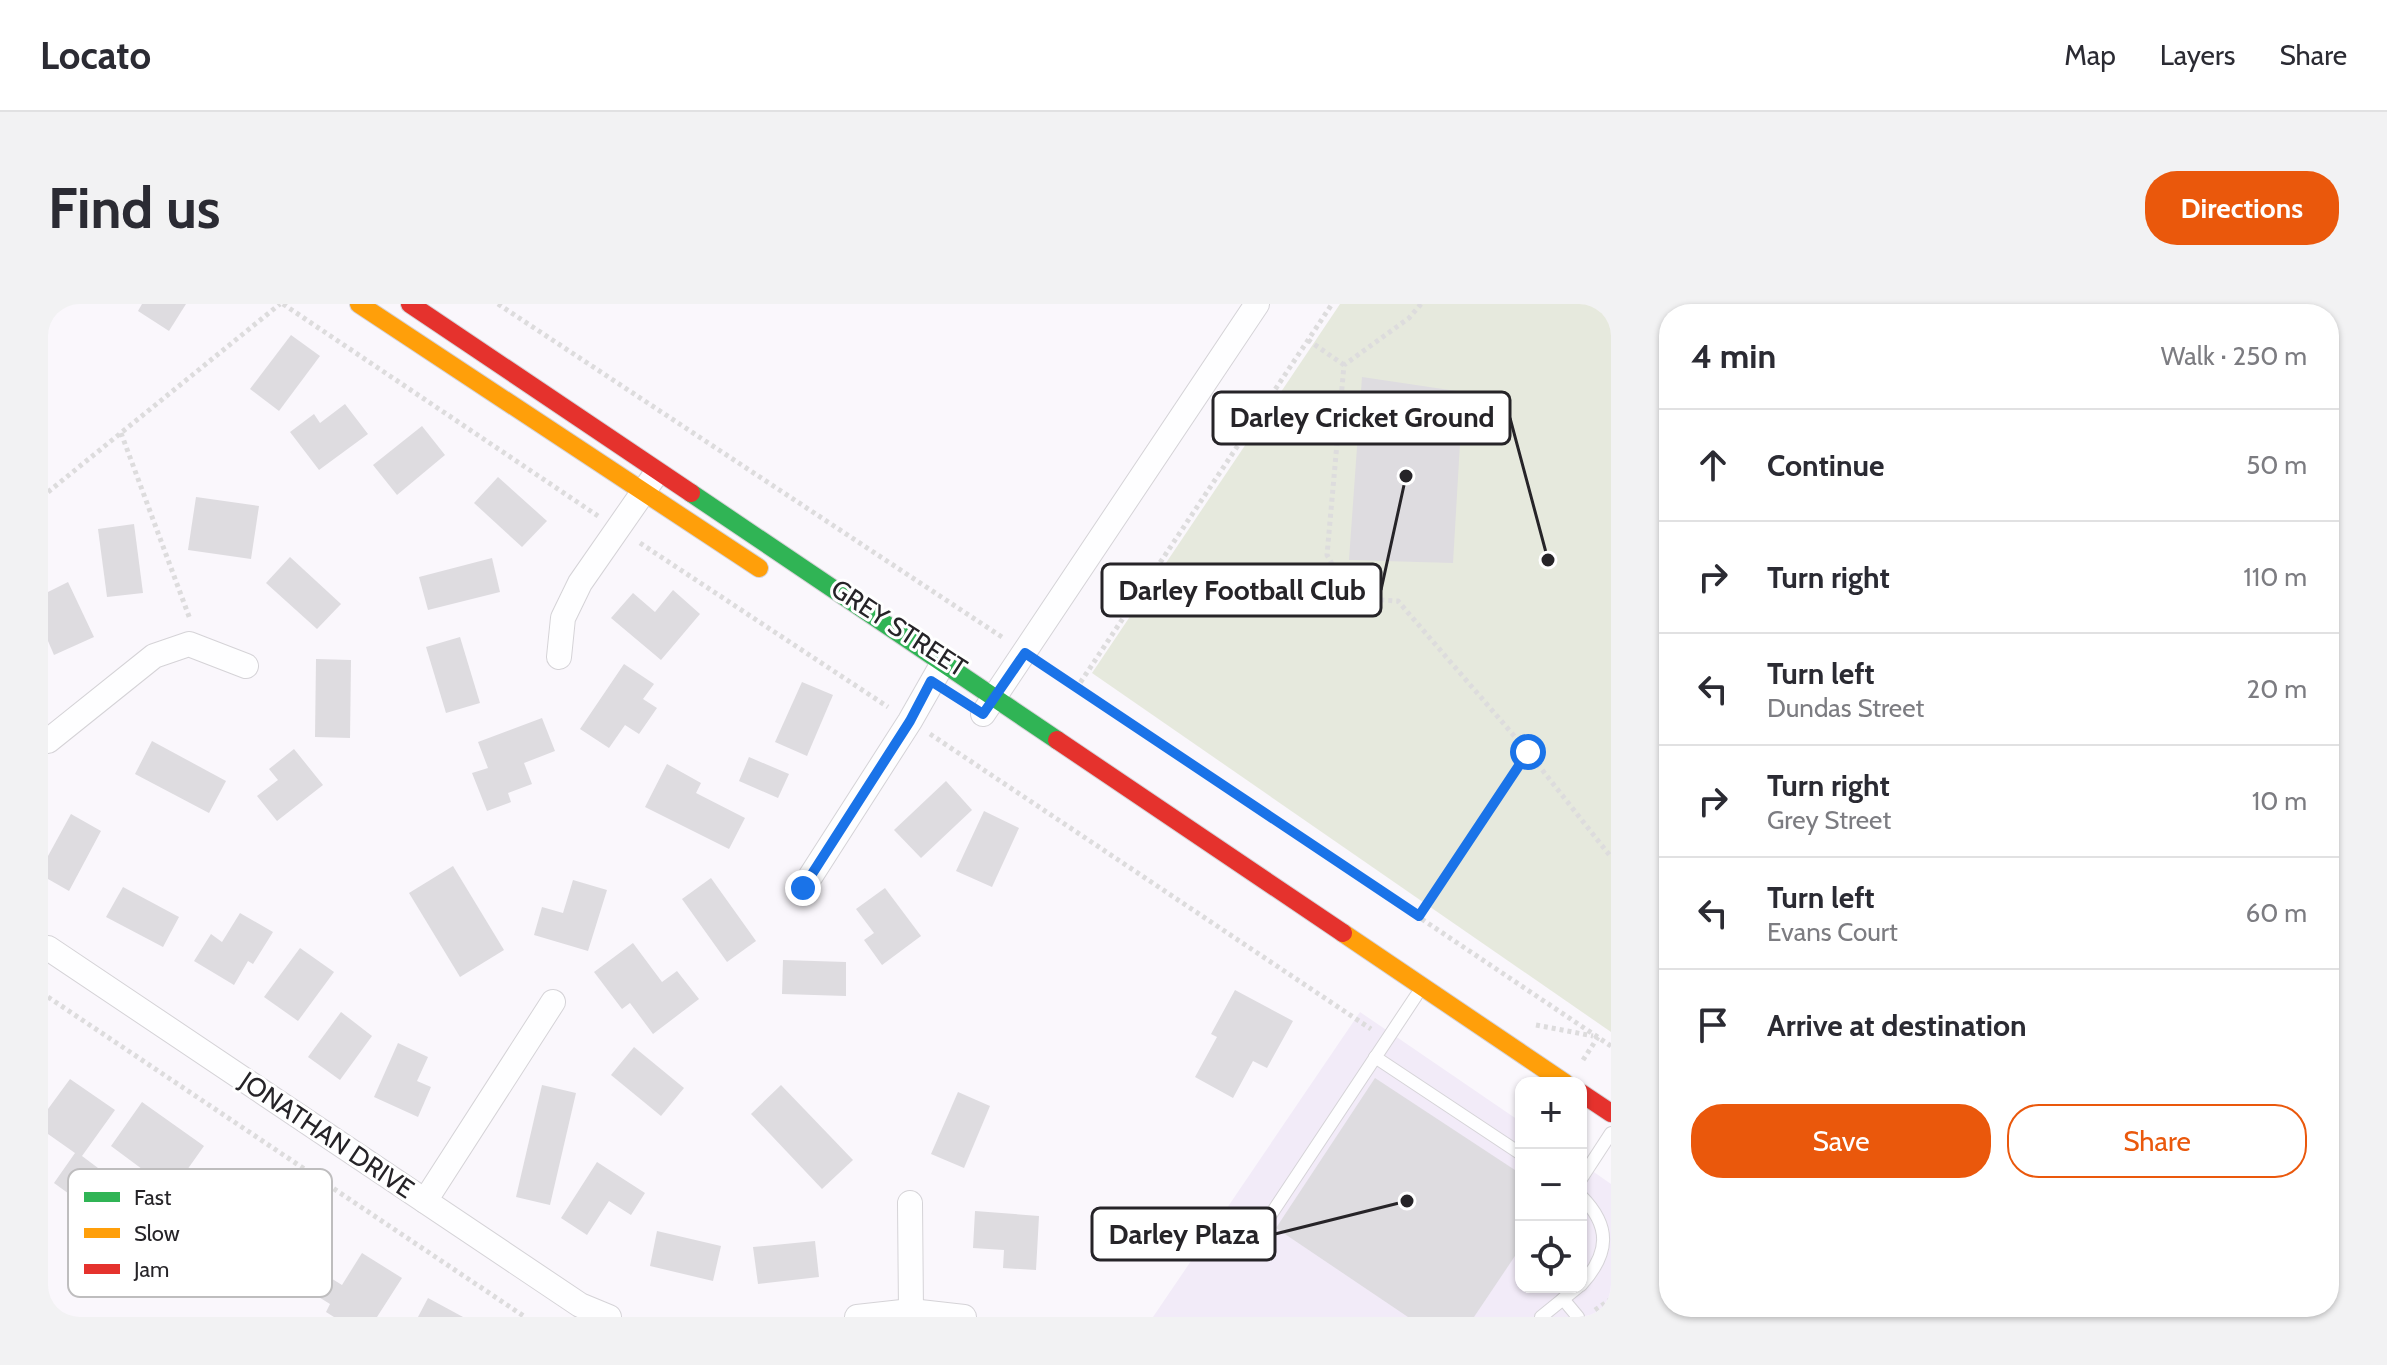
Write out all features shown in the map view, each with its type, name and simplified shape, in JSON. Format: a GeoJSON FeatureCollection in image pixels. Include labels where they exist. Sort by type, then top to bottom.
{"type":"FeatureCollection","features":[{"type":"Feature","properties":{"kind":"street"},"geometry":{"type":"LineString","coordinates":[[359,304],[773,577]]}},
{"type":"Feature","properties":{"kind":"street","name":"GREY STREET"},"geometry":{"type":"LineString","coordinates":[[410,304],[658,472],[935,677],[1556,1077]]}},
{"type":"Feature","properties":{"kind":"street"},"geometry":{"type":"LineString","coordinates":[[988,712],[1257,304]]}},
{"type":"Feature","properties":{"kind":"street"},"geometry":{"type":"LineString","coordinates":[[559,657],[563,618],[580,583],[658,472]]}},
{"type":"Feature","properties":{"kind":"street"},"geometry":{"type":"LineString","coordinates":[[48,741],[154,656],[189,644],[246,666]]}},
{"type":"Feature","properties":{"kind":"street"},"geometry":{"type":"LineString","coordinates":[[803,888],[935,677]]}},
{"type":"Feature","properties":{"kind":"street","name":"GREY STREET"},"geometry":{"type":"LineString","coordinates":[[1107,796],[1361,963],[1419,991]]}},
{"type":"Feature","properties":{"kind":"street","name":"JONATHAN DRIVE"},"geometry":{"type":"LineString","coordinates":[[48,948],[580,1305],[609,1317]]}},
{"type":"Feature","properties":{"kind":"street"},"geometry":{"type":"LineString","coordinates":[[425,1201],[553,1002]]}},
{"type":"Feature","properties":{"kind":"street"},"geometry":{"type":"LineString","coordinates":[[1587,1097],[1611,1113]]}},
{"type":"Feature","properties":{"kind":"street"},"geometry":{"type":"LineString","coordinates":[[910,1203],[911,1311]]}},
{"type":"Feature","properties":{"kind":"street"},"geometry":{"type":"LineString","coordinates":[[857,1317],[911,1311],[964,1317]]}},
{"type":"Feature","properties":{"kind":"lane"},"geometry":{"type":"LineString","coordinates":[[1258,1234],[1419,991]]}},
{"type":"Feature","properties":{"kind":"lane"},"geometry":{"type":"LineString","coordinates":[[1375,1057],[1515,1150]]}},
{"type":"Feature","properties":{"kind":"lane"},"geometry":{"type":"LineString","coordinates":[[1587,1170],[1611,1133]]}},
{"type":"Feature","properties":{"kind":"lane"},"geometry":{"type":"LineString","coordinates":[[1587,1203],[1602,1221],[1605,1235],[1594,1268],[1587,1277]]}},
{"type":"Feature","properties":{"kind":"lane"},"geometry":{"type":"LineString","coordinates":[[1541,1317],[1571,1293]]}},
{"type":"Feature","properties":{"kind":"lane"},"geometry":{"type":"LineString","coordinates":[[1563,1299],[1578,1317]]}},
{"type":"Feature","properties":{"kind":"path"},"geometry":{"type":"LineString","coordinates":[[48,492],[280,304]]}},
{"type":"Feature","properties":{"kind":"path"},"geometry":{"type":"LineString","coordinates":[[498,304],[1611,1046]]}},
{"type":"Feature","properties":{"kind":"path"},"geometry":{"type":"LineString","coordinates":[[1076,689],[1332,304]]}},
{"type":"Feature","properties":{"kind":"path"},"geometry":{"type":"LineString","coordinates":[[1421,304],[1409,318],[1344,365],[1327,555],[1351,598],[1398,601],[1528,752],[1611,857]]}},
{"type":"Feature","properties":{"kind":"path"},"geometry":{"type":"LineString","coordinates":[[1308,340],[1344,365]]}},
{"type":"Feature","properties":{"kind":"path"},"geometry":{"type":"LineString","coordinates":[[121,433],[190,618],[189,644]]}},
{"type":"Feature","properties":{"kind":"path"},"geometry":{"type":"LineString","coordinates":[[1419,916],[1528,752]]}},
{"type":"Feature","properties":{"kind":"path"},"geometry":{"type":"LineString","coordinates":[[48,997],[304,1169]]}},
{"type":"Feature","properties":{"kind":"path"},"geometry":{"type":"LineString","coordinates":[[332,1188],[525,1317]]}},
{"type":"Feature","properties":{"kind":"shaded area"},"geometry":{"type":"Polygon","coordinates":[[[1340,304],[1611,304],[1611,1032],[1092,673],[1340,304]]]}},
{"type":"Feature","properties":{"kind":"shaded area"},"geometry":{"type":"Polygon","coordinates":[[[1360,1012],[1515,1118],[1515,1293],[1587,1293],[1587,1167],[1611,1184],[1611,1317],[1153,1317],[1360,1012]]]}},
{"type":"Feature","properties":{"kind":"building"},"geometry":{"type":"Polygon","coordinates":[[[142,304],[186,304],[169,331],[138,311],[142,304]]]}},
{"type":"Feature","properties":{"kind":"building"},"geometry":{"type":"Polygon","coordinates":[[[291,335],[320,356],[279,411],[250,389],[291,335]]]}},
{"type":"Feature","properties":{"kind":"building"},"geometry":{"type":"Polygon","coordinates":[[[1362,377],[1463,392],[1453,563],[1349,560],[1362,377]]]}},
{"type":"Feature","properties":{"kind":"building"},"geometry":{"type":"Polygon","coordinates":[[[345,404],[368,434],[319,470],[290,432],[314,414],[320,423],[345,404]]]}},
{"type":"Feature","properties":{"kind":"building"},"geometry":{"type":"Polygon","coordinates":[[[422,426],[445,455],[397,495],[373,465],[422,426]]]}},
{"type":"Feature","properties":{"kind":"building"},"geometry":{"type":"Polygon","coordinates":[[[498,477],[547,521],[522,547],[474,503],[498,477]]]}},
{"type":"Feature","properties":{"kind":"building"},"geometry":{"type":"Polygon","coordinates":[[[196,497],[259,506],[251,559],[188,550],[196,497]]]}},
{"type":"Feature","properties":{"kind":"building"},"geometry":{"type":"Polygon","coordinates":[[[134,524],[143,593],[107,597],[98,529],[134,524]]]}},
{"type":"Feature","properties":{"kind":"building"},"geometry":{"type":"Polygon","coordinates":[[[290,557],[341,604],[317,629],[266,583],[290,557]]]}},
{"type":"Feature","properties":{"kind":"building"},"geometry":{"type":"Polygon","coordinates":[[[492,558],[500,592],[428,610],[419,577],[492,558]]]}},
{"type":"Feature","properties":{"kind":"building"},"geometry":{"type":"Polygon","coordinates":[[[68,582],[94,637],[54,655],[48,641],[48,592],[68,582]]]}},
{"type":"Feature","properties":{"kind":"building"},"geometry":{"type":"Polygon","coordinates":[[[673,590],[700,614],[661,660],[611,618],[633,593],[655,612],[673,590]]]}},
{"type":"Feature","properties":{"kind":"building"},"geometry":{"type":"Polygon","coordinates":[[[460,637],[480,703],[446,713],[426,647],[460,637]]]}},
{"type":"Feature","properties":{"kind":"building"},"geometry":{"type":"Polygon","coordinates":[[[316,659],[351,660],[350,738],[315,737],[316,659]]]}},
{"type":"Feature","properties":{"kind":"building"},"geometry":{"type":"Polygon","coordinates":[[[624,664],[654,684],[643,699],[657,708],[639,734],[625,725],[609,748],[580,729],[624,664]]]}},
{"type":"Feature","properties":{"kind":"building"},"geometry":{"type":"Polygon","coordinates":[[[802,682],[833,695],[807,756],[775,742],[802,682]]]}},
{"type":"Feature","properties":{"kind":"building"},"geometry":{"type":"Polygon","coordinates":[[[542,718],[555,751],[524,763],[532,784],[508,793],[511,802],[487,811],[472,773],[488,768],[478,742],[542,718]]]}},
{"type":"Feature","properties":{"kind":"building"},"geometry":{"type":"Polygon","coordinates":[[[152,741],[226,781],[209,813],[135,774],[152,741]]]}},
{"type":"Feature","properties":{"kind":"building"},"geometry":{"type":"Polygon","coordinates":[[[294,749],[323,785],[277,821],[257,796],[278,780],[269,769],[294,749]]]}},
{"type":"Feature","properties":{"kind":"building"},"geometry":{"type":"Polygon","coordinates":[[[749,757],[789,774],[778,798],[739,781],[749,757]]]}},
{"type":"Feature","properties":{"kind":"building"},"geometry":{"type":"Polygon","coordinates":[[[667,764],[701,783],[696,793],[745,818],[729,849],[645,807],[667,764]]]}},
{"type":"Feature","properties":{"kind":"building"},"geometry":{"type":"Polygon","coordinates":[[[946,781],[972,810],[921,858],[894,830],[946,781]]]}},
{"type":"Feature","properties":{"kind":"building"},"geometry":{"type":"Polygon","coordinates":[[[984,811],[1019,828],[992,887],[956,871],[984,811]]]}},
{"type":"Feature","properties":{"kind":"building"},"geometry":{"type":"Polygon","coordinates":[[[71,814],[101,831],[69,891],[48,879],[48,856],[71,814]]]}},
{"type":"Feature","properties":{"kind":"building"},"geometry":{"type":"Polygon","coordinates":[[[453,866],[504,950],[460,977],[409,893],[453,866]]]}},
{"type":"Feature","properties":{"kind":"building"},"geometry":{"type":"Polygon","coordinates":[[[711,878],[756,941],[727,962],[682,899],[711,878]]]}},
{"type":"Feature","properties":{"kind":"building"},"geometry":{"type":"Polygon","coordinates":[[[573,880],[607,890],[588,951],[534,935],[542,907],[563,913],[573,880]]]}},
{"type":"Feature","properties":{"kind":"building"},"geometry":{"type":"Polygon","coordinates":[[[123,887],[179,917],[163,947],[106,917],[123,887]]]}},
{"type":"Feature","properties":{"kind":"building"},"geometry":{"type":"Polygon","coordinates":[[[885,888],[921,936],[882,965],[864,940],[874,933],[856,909],[885,888]]]}},
{"type":"Feature","properties":{"kind":"building"},"geometry":{"type":"Polygon","coordinates":[[[240,913],[273,932],[253,964],[248,961],[234,985],[194,961],[211,934],[222,942],[240,913]]]}},
{"type":"Feature","properties":{"kind":"building"},"geometry":{"type":"Polygon","coordinates":[[[633,943],[662,982],[677,971],[699,999],[653,1034],[630,1003],[622,1009],[594,972],[633,943]]]}},
{"type":"Feature","properties":{"kind":"building"},"geometry":{"type":"Polygon","coordinates":[[[300,948],[334,972],[298,1021],[264,997],[300,948]]]}},
{"type":"Feature","properties":{"kind":"building"},"geometry":{"type":"Polygon","coordinates":[[[783,960],[846,962],[846,996],[782,994],[783,960]]]}},
{"type":"Feature","properties":{"kind":"building"},"geometry":{"type":"Polygon","coordinates":[[[1235,990],[1293,1021],[1267,1068],[1253,1061],[1233,1098],[1195,1077],[1217,1037],[1211,1034],[1235,990]]]}},
{"type":"Feature","properties":{"kind":"building"},"geometry":{"type":"Polygon","coordinates":[[[341,1012],[372,1036],[340,1080],[308,1057],[341,1012]]]}},
{"type":"Feature","properties":{"kind":"building"},"geometry":{"type":"Polygon","coordinates":[[[398,1043],[428,1057],[417,1081],[431,1087],[418,1117],[374,1097],[398,1043]]]}},
{"type":"Feature","properties":{"kind":"building"},"geometry":{"type":"Polygon","coordinates":[[[634,1047],[684,1088],[661,1116],[611,1075],[634,1047]]]}},
{"type":"Feature","properties":{"kind":"building"},"geometry":{"type":"Polygon","coordinates":[[[1375,1078],[1515,1170],[1515,1256],[1474,1317],[1408,1317],[1276,1228],[1375,1078]]]}},
{"type":"Feature","properties":{"kind":"building"},"geometry":{"type":"Polygon","coordinates":[[[70,1079],[115,1110],[82,1156],[98,1168],[68,1169],[68,1193],[54,1183],[75,1153],[48,1134],[48,1109],[70,1079]]]}},
{"type":"Feature","properties":{"kind":"building"},"geometry":{"type":"Polygon","coordinates":[[[542,1085],[576,1093],[550,1205],[516,1197],[542,1085]]]}},
{"type":"Feature","properties":{"kind":"building"},"geometry":{"type":"Polygon","coordinates":[[[781,1085],[853,1160],[822,1189],[751,1114],[781,1085]]]}},
{"type":"Feature","properties":{"kind":"building"},"geometry":{"type":"Polygon","coordinates":[[[958,1092],[990,1106],[964,1168],[931,1154],[958,1092]]]}},
{"type":"Feature","properties":{"kind":"building"},"geometry":{"type":"Polygon","coordinates":[[[142,1102],[204,1146],[188,1169],[142,1169],[111,1146],[142,1102]]]}},
{"type":"Feature","properties":{"kind":"building"},"geometry":{"type":"Polygon","coordinates":[[[597,1162],[645,1193],[631,1215],[609,1201],[587,1235],[561,1218],[597,1162]]]}},
{"type":"Feature","properties":{"kind":"building"},"geometry":{"type":"Polygon","coordinates":[[[975,1211],[1039,1216],[1036,1270],[1003,1268],[1004,1250],[973,1248],[975,1211]]]}},
{"type":"Feature","properties":{"kind":"building"},"geometry":{"type":"Polygon","coordinates":[[[657,1231],[721,1246],[713,1281],[650,1266],[657,1231]]]}},
{"type":"Feature","properties":{"kind":"building"},"geometry":{"type":"Polygon","coordinates":[[[815,1241],[819,1277],[758,1284],[753,1247],[815,1241]]]}},
{"type":"Feature","properties":{"kind":"building"},"geometry":{"type":"Polygon","coordinates":[[[362,1253],[402,1278],[377,1317],[334,1317],[326,1312],[330,1304],[319,1297],[332,1297],[332,1279],[342,1285],[362,1253]]]}},
{"type":"Feature","properties":{"kind":"building"},"geometry":{"type":"Polygon","coordinates":[[[428,1298],[463,1317],[418,1317],[428,1298]]]}},
{"type":"Feature","properties":{"kind":"traffic: fast"},"geometry":{"type":"LineString","coordinates":[[691,493],[1057,740]]}},
{"type":"Feature","properties":{"kind":"traffic: slow"},"geometry":{"type":"LineString","coordinates":[[359,304],[759,568]]}},
{"type":"Feature","properties":{"kind":"traffic: slow"},"geometry":{"type":"LineString","coordinates":[[1343,933],[1556,1077]]}},
{"type":"Feature","properties":{"kind":"traffic: jam"},"geometry":{"type":"LineString","coordinates":[[410,304],[691,493]]}},
{"type":"Feature","properties":{"kind":"traffic: jam"},"geometry":{"type":"LineString","coordinates":[[1057,740],[1343,933]]}},
{"type":"Feature","properties":{"kind":"traffic: jam"},"geometry":{"type":"LineString","coordinates":[[1587,1097],[1611,1113]]}},
{"type":"Feature","properties":{"kind":"place","name":"Darley Football Club"},"geometry":{"type":"Point","coordinates":[1406,476]}},
{"type":"Feature","properties":{"kind":"place","name":"Darley Cricket Ground"},"geometry":{"type":"Point","coordinates":[1548,560]}},
{"type":"Feature","properties":{"kind":"place","name":"Darley Plaza"},"geometry":{"type":"Point","coordinates":[1407,1201]}},
{"type":"Feature","properties":{"kind":"route"},"geometry":{"type":"LineString","coordinates":[[803,888],[910,721],[931,681],[983,714],[1025,653],[1419,916],[1528,752]]}}]}
